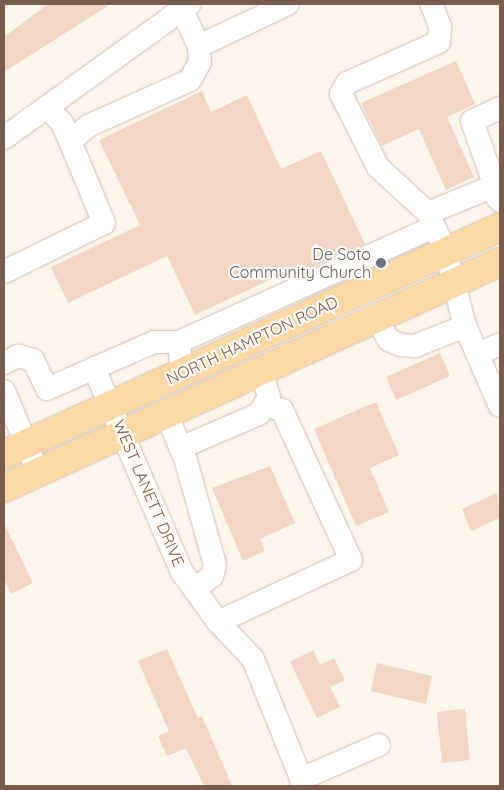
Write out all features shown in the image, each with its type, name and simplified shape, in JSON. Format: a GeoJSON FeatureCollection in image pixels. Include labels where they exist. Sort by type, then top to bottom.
{"type":"FeatureCollection","features":[{"type":"Feature","properties":{"kind":"main road","name":"NORTH HAMPTON ROAD"},"geometry":{"type":"LineString","coordinates":[[4,454],[500,226]]}},
{"type":"Feature","properties":{"kind":"main road","name":"NORTH HAMPTON ROAD"},"geometry":{"type":"LineString","coordinates":[[4,488],[500,262]]}},
{"type":"Feature","properties":{"kind":"main road"},"geometry":{"type":"LineString","coordinates":[[342,299],[366,322]]}},
{"type":"Feature","properties":{"kind":"main road"},"geometry":{"type":"LineString","coordinates":[[182,372],[195,400]]}},
{"type":"Feature","properties":{"kind":"street"},"geometry":{"type":"LineString","coordinates":[[199,46],[288,4]]}},
{"type":"Feature","properties":{"kind":"street"},"geometry":{"type":"LineString","coordinates":[[430,4],[440,26],[439,42],[347,84],[341,94],[378,167],[431,220],[446,252],[451,283],[465,326],[500,406]]}},
{"type":"Feature","properties":{"kind":"street"},"geometry":{"type":"LineString","coordinates":[[4,138],[186,6],[199,46],[200,62],[190,80],[90,125],[70,141]]}},
{"type":"Feature","properties":{"kind":"street"},"geometry":{"type":"LineString","coordinates":[[4,272],[104,223],[62,122],[47,107]]}},
{"type":"Feature","properties":{"kind":"street"},"geometry":{"type":"LineString","coordinates":[[498,197],[472,121],[500,108]]}},
{"type":"Feature","properties":{"kind":"street"},"geometry":{"type":"LineString","coordinates":[[4,363],[18,356],[33,360],[47,389],[154,342],[179,342],[431,220],[489,188],[498,197]]}},
{"type":"Feature","properties":{"kind":"street"},"geometry":{"type":"LineString","coordinates":[[366,322],[389,340],[401,345],[415,346],[465,326]]}},
{"type":"Feature","properties":{"kind":"street"},"geometry":{"type":"LineString","coordinates":[[179,342],[182,372]]}},
{"type":"Feature","properties":{"kind":"street"},"geometry":{"type":"LineString","coordinates":[[478,354],[500,344]]}},
{"type":"Feature","properties":{"kind":"street","name":"WEST LANETT DRIVE"},"geometry":{"type":"LineString","coordinates":[[94,368],[112,405],[122,433],[182,572],[196,588],[218,622],[253,659],[303,783]]}},
{"type":"Feature","properties":{"kind":"street"},"geometry":{"type":"LineString","coordinates":[[261,370],[269,397],[267,406]]}},
{"type":"Feature","properties":{"kind":"street"},"geometry":{"type":"LineString","coordinates":[[4,392],[29,442],[38,472]]}},
{"type":"Feature","properties":{"kind":"street"},"geometry":{"type":"LineString","coordinates":[[180,448],[267,406],[282,410],[351,560],[218,622]]}},
{"type":"Feature","properties":{"kind":"street"},"geometry":{"type":"LineString","coordinates":[[166,413],[180,448],[215,565],[212,576],[196,588]]}},
{"type":"Feature","properties":{"kind":"street"},"geometry":{"type":"LineString","coordinates":[[303,783],[379,745]]}},
{"type":"Feature","properties":{"kind":"building"},"geometry":{"type":"Polygon","coordinates":[[[48,4],[111,4],[4,72],[4,37],[48,4]]]}},
{"type":"Feature","properties":{"kind":"building"},"geometry":{"type":"Polygon","coordinates":[[[456,61],[475,104],[447,117],[474,177],[446,190],[419,129],[382,146],[361,103],[456,61]]]}},
{"type":"Feature","properties":{"kind":"building"},"geometry":{"type":"Polygon","coordinates":[[[202,91],[211,112],[247,95],[281,169],[321,151],[365,244],[306,270],[303,264],[195,315],[167,256],[68,303],[51,267],[140,225],[99,140],[202,91]]]}},
{"type":"Feature","properties":{"kind":"building"},"geometry":{"type":"Polygon","coordinates":[[[440,353],[450,376],[396,400],[386,377],[440,353]]]}},
{"type":"Feature","properties":{"kind":"building"},"geometry":{"type":"Polygon","coordinates":[[[376,402],[399,455],[370,468],[389,512],[356,526],[314,429],[376,402]]]}},
{"type":"Feature","properties":{"kind":"building"},"geometry":{"type":"Polygon","coordinates":[[[270,466],[295,523],[260,539],[265,551],[243,561],[212,488],[270,466]]]}},
{"type":"Feature","properties":{"kind":"building"},"geometry":{"type":"Polygon","coordinates":[[[497,493],[500,518],[471,531],[462,509],[497,493]]]}},
{"type":"Feature","properties":{"kind":"building"},"geometry":{"type":"Polygon","coordinates":[[[4,523],[33,583],[11,594],[4,579],[4,523]]]}},
{"type":"Feature","properties":{"kind":"building"},"geometry":{"type":"Polygon","coordinates":[[[167,649],[198,718],[202,716],[232,786],[204,786],[186,748],[167,756],[158,736],[169,731],[138,661],[167,649]]]}},
{"type":"Feature","properties":{"kind":"building"},"geometry":{"type":"Polygon","coordinates":[[[313,650],[320,665],[334,658],[345,680],[330,687],[340,707],[317,718],[290,662],[313,650]]]}},
{"type":"Feature","properties":{"kind":"building"},"geometry":{"type":"Polygon","coordinates":[[[377,663],[432,676],[426,704],[371,691],[377,663]]]}},
{"type":"Feature","properties":{"kind":"building"},"geometry":{"type":"Polygon","coordinates":[[[465,709],[470,760],[442,763],[437,712],[465,709]]]}},
{"type":"Feature","properties":{"kind":"place","name":"De Soto Community Church"},"geometry":{"type":"Point","coordinates":[381,263]}}]}
